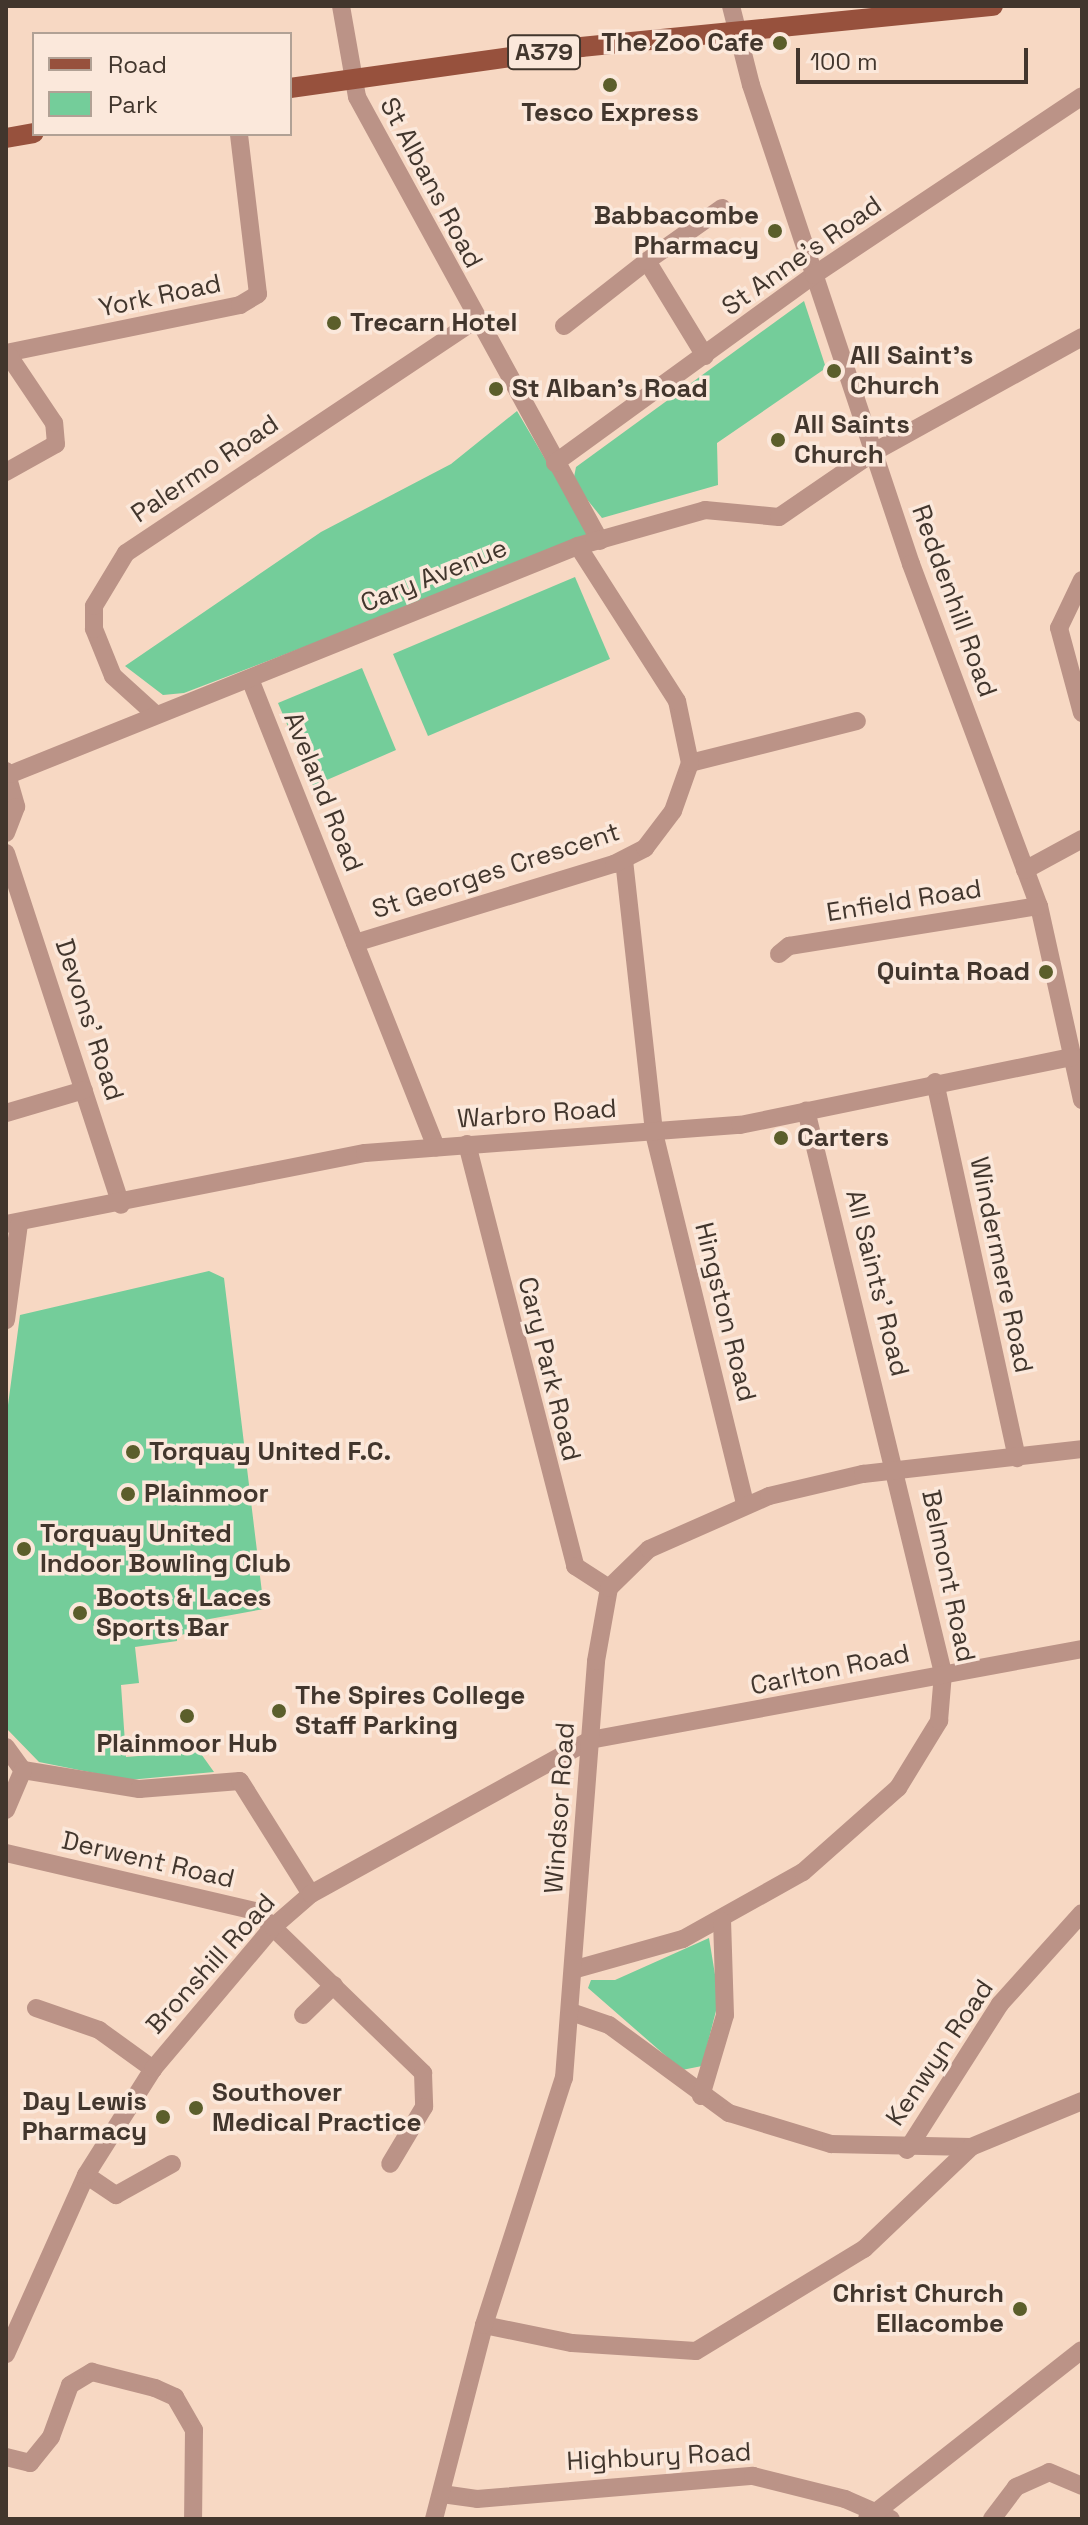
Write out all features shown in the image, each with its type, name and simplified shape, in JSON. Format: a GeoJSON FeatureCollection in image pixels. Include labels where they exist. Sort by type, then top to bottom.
{"type":"FeatureCollection","features":[{"type":"Feature","properties":{"kind":"main road","name":"A379"},"geometry":{"type":"LineString","coordinates":[[292,88],[353,76],[736,31],[852,12],[993,6]]}},
{"type":"Feature","properties":{"kind":"main road"},"geometry":{"type":"LineString","coordinates":[[6,138],[32,133]]}},
{"type":"Feature","properties":{"kind":"street","name":"St Albans Road"},"geometry":{"type":"LineString","coordinates":[[341,6],[357,97],[475,320],[600,541]]}},
{"type":"Feature","properties":{"kind":"street","name":"Reddenhill Road"},"geometry":{"type":"LineString","coordinates":[[731,6],[736,31],[814,275],[874,452],[1039,906],[1082,1100]]}},
{"type":"Feature","properties":{"kind":"street","name":"St Anne's Road"},"geometry":{"type":"LineString","coordinates":[[555,463],[814,275],[1082,96]]}},
{"type":"Feature","properties":{"kind":"street","name":"York Road"},"geometry":{"type":"LineString","coordinates":[[6,353],[240,305],[258,294],[239,136]]}},
{"type":"Feature","properties":{"kind":"street"},"geometry":{"type":"LineString","coordinates":[[564,326],[647,261],[722,208]]}},
{"type":"Feature","properties":{"kind":"street"},"geometry":{"type":"LineString","coordinates":[[647,261],[705,356]]}},
{"type":"Feature","properties":{"kind":"street","name":"Palermo Road"},"geometry":{"type":"LineString","coordinates":[[156,715],[113,676],[94,629],[94,606],[126,553],[475,320]]}},
{"type":"Feature","properties":{"kind":"street","name":"Cary Avenue"},"geometry":{"type":"LineString","coordinates":[[8,773],[578,546],[705,510],[767,521],[874,452],[1082,337]]}},
{"type":"Feature","properties":{"kind":"street"},"geometry":{"type":"LineString","coordinates":[[6,353],[54,423],[56,444],[6,472]]}},
{"type":"Feature","properties":{"kind":"street"},"geometry":{"type":"LineString","coordinates":[[578,546],[677,701],[690,763],[857,721]]}},
{"type":"Feature","properties":{"kind":"street"},"geometry":{"type":"LineString","coordinates":[[1082,580],[1059,628],[1082,713]]}},
{"type":"Feature","properties":{"kind":"street","name":"Aveland Road"},"geometry":{"type":"LineString","coordinates":[[250,679],[436,1147]]}},
{"type":"Feature","properties":{"kind":"street","name":"St Georges Crescent"},"geometry":{"type":"LineString","coordinates":[[355,943],[624,860],[645,848],[667,821],[690,763]]}},
{"type":"Feature","properties":{"kind":"street"},"geometry":{"type":"LineString","coordinates":[[6,833],[16,807],[8,773]]}},
{"type":"Feature","properties":{"kind":"street"},"geometry":{"type":"LineString","coordinates":[[1025,870],[1082,839]]}},
{"type":"Feature","properties":{"kind":"street","name":"Devons' Road"},"geometry":{"type":"LineString","coordinates":[[6,853],[121,1205]]}},
{"type":"Feature","properties":{"kind":"street","name":"Hingston Road"},"geometry":{"type":"LineString","coordinates":[[624,860],[654,1133],[745,1504]]}},
{"type":"Feature","properties":{"kind":"street","name":"Enfield Road"},"geometry":{"type":"LineString","coordinates":[[779,954],[789,946],[1039,906]]}},
{"type":"Feature","properties":{"kind":"street","name":"Warbro Road"},"geometry":{"type":"LineString","coordinates":[[12,1224],[121,1205],[365,1153],[654,1133],[806,1110],[1072,1057]]}},
{"type":"Feature","properties":{"kind":"street","name":"Windermere Road"},"geometry":{"type":"LineString","coordinates":[[935,1082],[1017,1458]]}},
{"type":"Feature","properties":{"kind":"street"},"geometry":{"type":"LineString","coordinates":[[6,1113],[84,1090]]}},
{"type":"Feature","properties":{"kind":"street","name":"All Saints' Road"},"geometry":{"type":"LineString","coordinates":[[806,1110],[898,1469]]}},
{"type":"Feature","properties":{"kind":"street","name":"Cary Park Road"},"geometry":{"type":"LineString","coordinates":[[467,1144],[575,1566],[609,1588]]}},
{"type":"Feature","properties":{"kind":"street"},"geometry":{"type":"LineString","coordinates":[[6,1320],[12,1224]]}},
{"type":"Feature","properties":{"kind":"street"},"geometry":{"type":"LineString","coordinates":[[609,1588],[649,1549],[745,1504],[898,1469],[1082,1449]]}},
{"type":"Feature","properties":{"kind":"street","name":"Belmont Road"},"geometry":{"type":"LineString","coordinates":[[576,1969],[621,1960],[722,1921],[803,1872],[898,1788],[939,1721],[943,1673],[898,1469]]}},
{"type":"Feature","properties":{"kind":"street","name":"Windsor Road"},"geometry":{"type":"LineString","coordinates":[[434,2519],[484,2325],[564,2078],[576,1969],[590,1740],[609,1588]]}},
{"type":"Feature","properties":{"kind":"street","name":"Carlton Road"},"geometry":{"type":"LineString","coordinates":[[590,1740],[714,1722],[943,1673],[1082,1649]]}},
{"type":"Feature","properties":{"kind":"street","name":"Bronshill Road"},"geometry":{"type":"LineString","coordinates":[[6,2354],[86,2175],[153,2069],[273,1927],[311,1894],[590,1740]]}},
{"type":"Feature","properties":{"kind":"street"},"geometry":{"type":"LineString","coordinates":[[6,1747],[23,1770],[139,1789],[240,1781],[311,1894]]}},
{"type":"Feature","properties":{"kind":"street"},"geometry":{"type":"LineString","coordinates":[[6,1810],[23,1770]]}},
{"type":"Feature","properties":{"kind":"street","name":"Derwent Road"},"geometry":{"type":"LineString","coordinates":[[6,1853],[256,1911],[423,2073],[424,2107],[390,2164]]}},
{"type":"Feature","properties":{"kind":"street","name":"Kenwyn Road"},"geometry":{"type":"LineString","coordinates":[[907,2150],[1000,2004],[1082,1913]]}},
{"type":"Feature","properties":{"kind":"street"},"geometry":{"type":"LineString","coordinates":[[701,2096],[725,2015],[722,1921]]}},
{"type":"Feature","properties":{"kind":"street"},"geometry":{"type":"LineString","coordinates":[[303,2015],[334,1985]]}},
{"type":"Feature","properties":{"kind":"street"},"geometry":{"type":"LineString","coordinates":[[36,2008],[99,2030],[153,2069]]}},
{"type":"Feature","properties":{"kind":"street"},"geometry":{"type":"LineString","coordinates":[[571,2012],[609,2025],[701,2096],[767,2128],[831,2144],[907,2150],[971,2147],[1082,2101]]}},
{"type":"Feature","properties":{"kind":"street"},"geometry":{"type":"LineString","coordinates":[[484,2325],[572,2343],[696,2351],[864,2249],[971,2147]]}},
{"type":"Feature","properties":{"kind":"street"},"geometry":{"type":"LineString","coordinates":[[86,2175],[116,2195],[172,2164]]}},
{"type":"Feature","properties":{"kind":"street"},"geometry":{"type":"LineString","coordinates":[[877,2517],[1082,2350]]}},
{"type":"Feature","properties":{"kind":"street"},"geometry":{"type":"LineString","coordinates":[[6,2457],[30,2463],[51,2437],[70,2385],[92,2372],[155,2388],[175,2397],[194,2430],[193,2519]]}},
{"type":"Feature","properties":{"kind":"street"},"geometry":{"type":"LineString","coordinates":[[992,2519],[1016,2487],[1049,2472],[1082,2486]]}},
{"type":"Feature","properties":{"kind":"street","name":"Highbury Road"},"geometry":{"type":"LineString","coordinates":[[442,2494],[477,2499],[753,2476],[845,2499],[877,2517]]}},
{"type":"Feature","properties":{"kind":"green space"},"geometry":{"type":"Polygon","coordinates":[[[804,301],[826,368],[717,443],[718,485],[602,518],[573,482],[576,467],[804,301]]]}},
{"type":"Feature","properties":{"kind":"green space"},"geometry":{"type":"Polygon","coordinates":[[[517,411],[591,537],[184,693],[163,695],[125,666],[321,532],[451,464],[517,411]]]}},
{"type":"Feature","properties":{"kind":"green space"},"geometry":{"type":"Polygon","coordinates":[[[575,577],[610,659],[428,736],[393,654],[575,577]]]}},
{"type":"Feature","properties":{"kind":"green space"},"geometry":{"type":"Polygon","coordinates":[[[362,668],[396,750],[313,786],[278,703],[362,668]]]}},
{"type":"Feature","properties":{"kind":"green space","name":"Plainmoor"},"geometry":{"type":"Polygon","coordinates":[[[209,1271],[224,1278],[264,1609],[204,1620],[207,1632],[177,1635],[177,1641],[135,1647],[139,1683],[121,1685],[126,1757],[199,1751],[214,1772],[129,1780],[39,1762],[6,1728],[6,1420],[20,1315],[209,1271]]]}},
{"type":"Feature","properties":{"kind":"green space"},"geometry":{"type":"Polygon","coordinates":[[[709,1938],[719,1999],[702,2066],[682,2070],[588,1988],[591,1980],[615,1980],[709,1938]]]}},
{"type":"Feature","properties":{"kind":"place","name":"The Zoo Cafe"},"geometry":{"type":"Point","coordinates":[780,43]}},
{"type":"Feature","properties":{"kind":"place","name":"Tesco Express"},"geometry":{"type":"Point","coordinates":[610,85]}},
{"type":"Feature","properties":{"kind":"place","name":"Babbacombe Pharmacy"},"geometry":{"type":"Point","coordinates":[775,231]}},
{"type":"Feature","properties":{"kind":"place","name":"Trecarn Hotel"},"geometry":{"type":"Point","coordinates":[334,323]}},
{"type":"Feature","properties":{"kind":"place","name":"All Saint's Church"},"geometry":{"type":"Point","coordinates":[834,371]}},
{"type":"Feature","properties":{"kind":"place","name":"St Alban's Road"},"geometry":{"type":"Point","coordinates":[496,389]}},
{"type":"Feature","properties":{"kind":"place","name":"All Saints Church"},"geometry":{"type":"Point","coordinates":[778,440]}},
{"type":"Feature","properties":{"kind":"place","name":"Quinta Road"},"geometry":{"type":"Point","coordinates":[1046,972]}},
{"type":"Feature","properties":{"kind":"place","name":"Carters"},"geometry":{"type":"Point","coordinates":[781,1138]}},
{"type":"Feature","properties":{"kind":"place","name":"Torquay United F.C."},"geometry":{"type":"Point","coordinates":[133,1452]}},
{"type":"Feature","properties":{"kind":"place","name":"Plainmoor"},"geometry":{"type":"Point","coordinates":[128,1494]}},
{"type":"Feature","properties":{"kind":"place","name":"Torquay United Indoor Bowling Club"},"geometry":{"type":"Point","coordinates":[24,1549]}},
{"type":"Feature","properties":{"kind":"place","name":"Boots & Laces Sports Bar"},"geometry":{"type":"Point","coordinates":[80,1613]}},
{"type":"Feature","properties":{"kind":"place","name":"The Spires College Staff Parking"},"geometry":{"type":"Point","coordinates":[279,1711]}},
{"type":"Feature","properties":{"kind":"place","name":"Plainmoor Hub"},"geometry":{"type":"Point","coordinates":[187,1716]}},
{"type":"Feature","properties":{"kind":"place","name":"Southover Medical Practice"},"geometry":{"type":"Point","coordinates":[196,2108]}},
{"type":"Feature","properties":{"kind":"place","name":"Day Lewis Pharmacy"},"geometry":{"type":"Point","coordinates":[163,2117]}},
{"type":"Feature","properties":{"kind":"place","name":"Christ Church Ellacombe"},"geometry":{"type":"Point","coordinates":[1020,2309]}}]}
